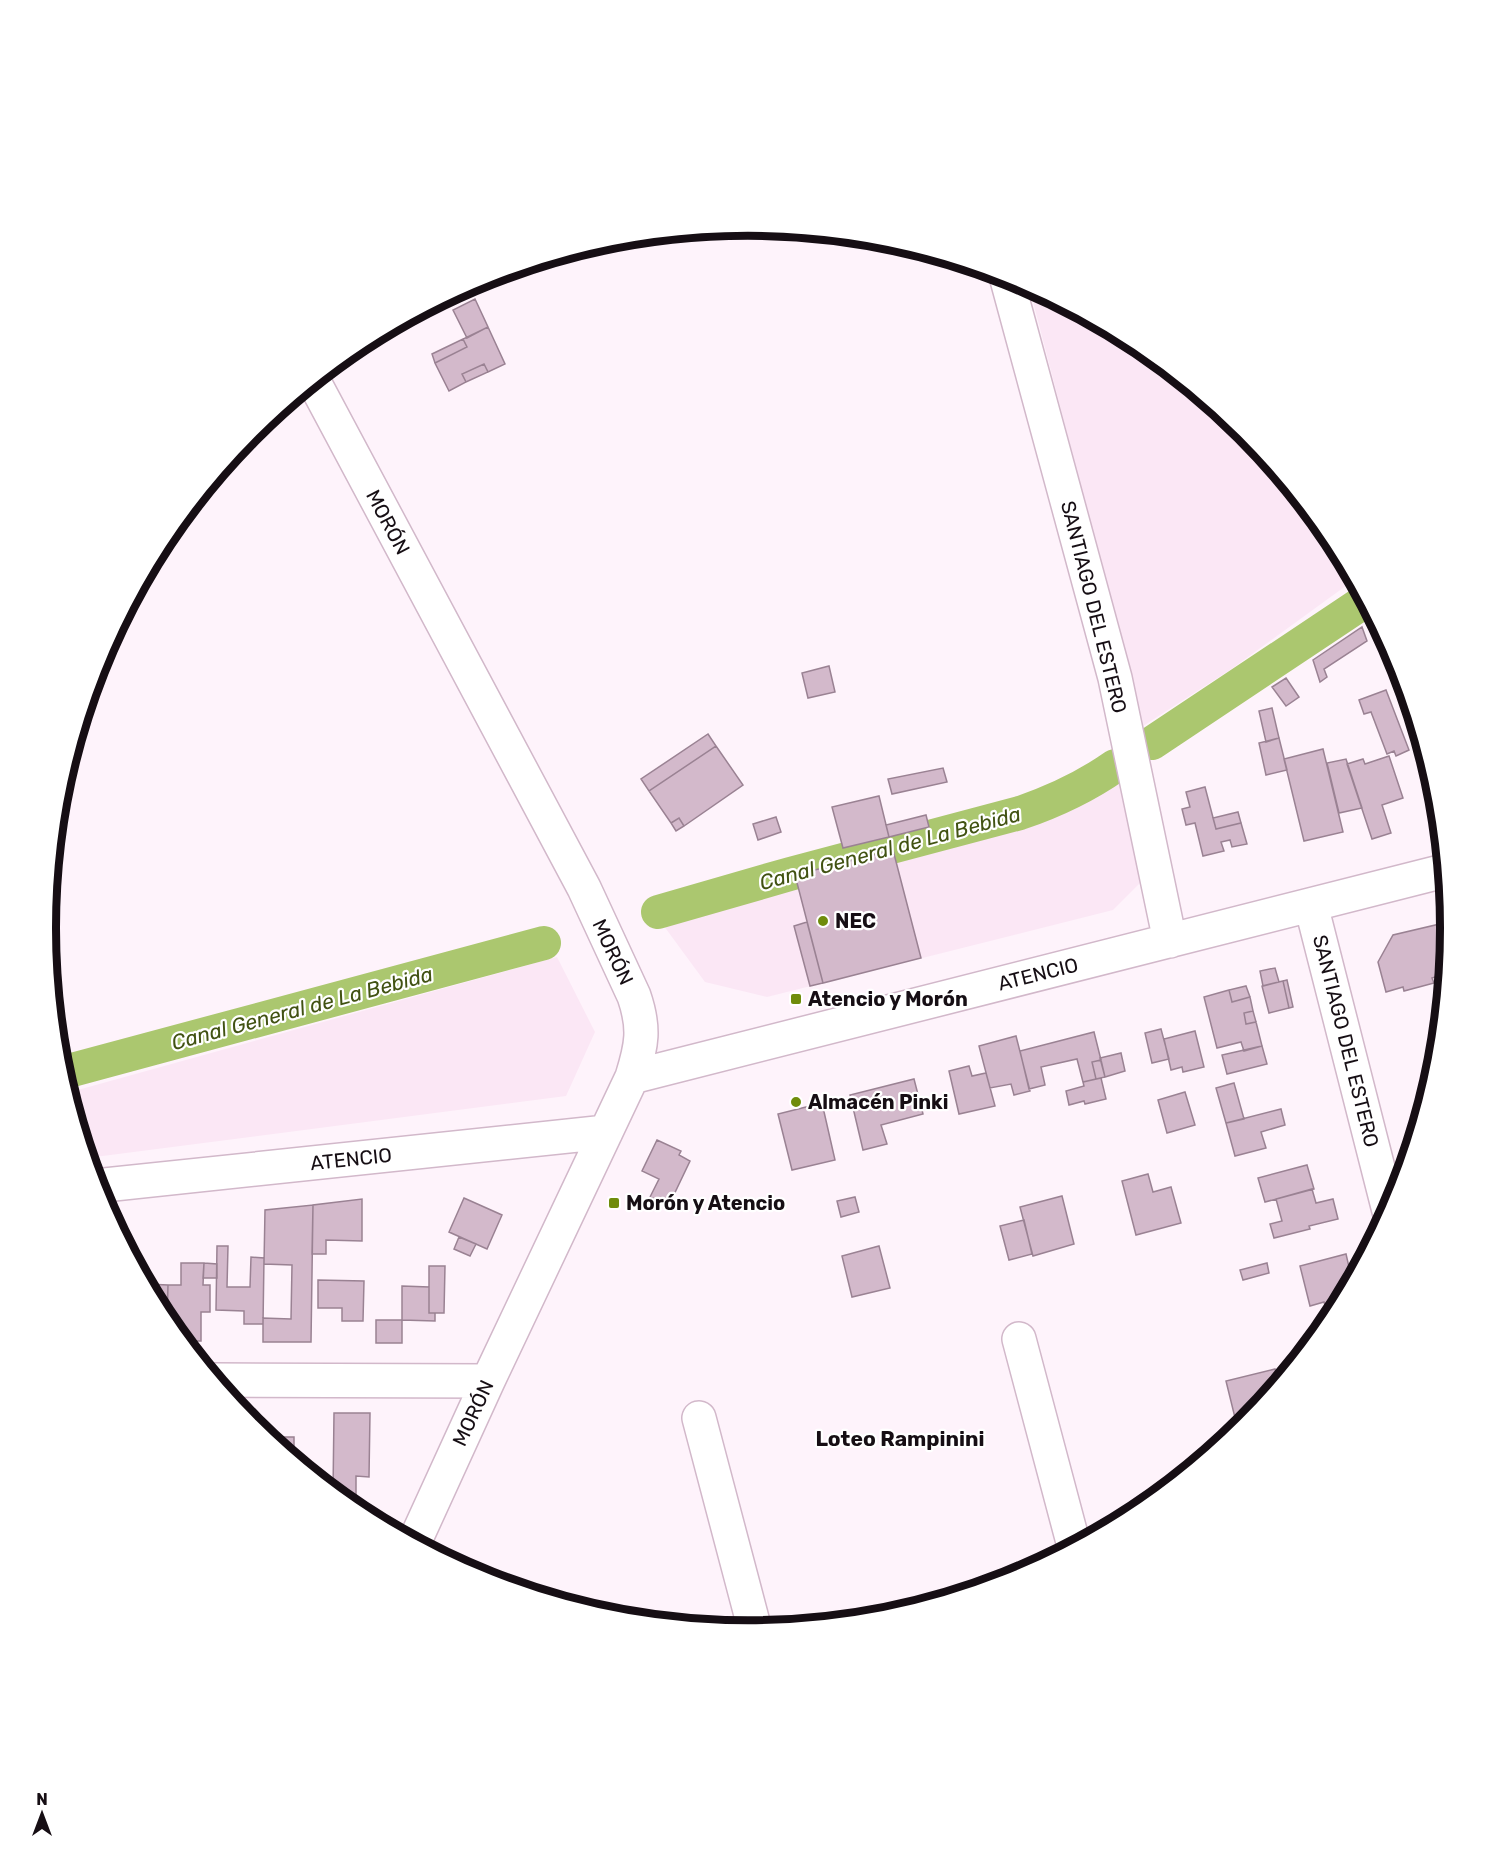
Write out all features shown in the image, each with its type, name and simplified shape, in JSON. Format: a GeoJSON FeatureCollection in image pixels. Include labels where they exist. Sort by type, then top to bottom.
{"type":"FeatureCollection","features":[{"type":"Feature","properties":{"kind":"street","name":"SANTIAGO DEL ESTERO"},"geometry":{"type":"LineString","coordinates":[[1009,288],[1115,678],[1170,941]]}},
{"type":"Feature","properties":{"kind":"street","name":"MORÓN"},"geometry":{"type":"LineString","coordinates":[[317,387],[584,888],[629,985],[640,1013],[642,1026],[642,1046],[632,1077],[417,1536]]}},
{"type":"Feature","properties":{"kind":"street","name":"ATENCIO"},"geometry":{"type":"LineString","coordinates":[[632,1077],[1437,874]]}},
{"type":"Feature","properties":{"kind":"street","name":"SANTIAGO DEL ESTERO"},"geometry":{"type":"LineString","coordinates":[[1311,905],[1385,1197]]}},
{"type":"Feature","properties":{"kind":"street","name":"ATENCIO"},"geometry":{"type":"LineString","coordinates":[[105,1185],[606,1132]]}},
{"type":"Feature","properties":{"kind":"street"},"geometry":{"type":"LineString","coordinates":[[1019,1339],[1072,1539]]}},
{"type":"Feature","properties":{"kind":"street"},"geometry":{"type":"LineString","coordinates":[[224,1380],[488,1381]]}},
{"type":"Feature","properties":{"kind":"street"},"geometry":{"type":"LineString","coordinates":[[699,1418],[752,1620]]}},
{"type":"Feature","properties":{"kind":"shaded area"},"geometry":{"type":"Polygon","coordinates":[[[1032,298],[1094,329],[1132,353],[1204,408],[1268,472],[1297,507],[1348,584],[1230,670],[1143,726],[1032,298]]]}},
{"type":"Feature","properties":{"kind":"shaded area"},"geometry":{"type":"Polygon","coordinates":[[[1115,758],[1140,883],[1113,910],[767,997],[705,982],[650,907],[954,824],[1046,796],[1115,758]]]}},
{"type":"Feature","properties":{"kind":"shaded area"},"geometry":{"type":"Polygon","coordinates":[[[557,957],[595,1032],[566,1096],[95,1157],[75,1091],[557,957]]]}},
{"type":"Feature","properties":{"kind":"building"},"geometry":{"type":"Polygon","coordinates":[[[475,299],[488,327],[467,338],[453,310],[475,299]]]}},
{"type":"Feature","properties":{"kind":"building"},"geometry":{"type":"Polygon","coordinates":[[[488,327],[505,364],[488,372],[484,364],[462,374],[466,382],[449,391],[435,363],[467,347],[463,339],[488,327]]]}},
{"type":"Feature","properties":{"kind":"building"},"geometry":{"type":"Polygon","coordinates":[[[463,339],[467,347],[435,363],[432,354],[463,339]]]}},
{"type":"Feature","properties":{"kind":"building"},"geometry":{"type":"Polygon","coordinates":[[[484,364],[488,372],[466,382],[462,374],[484,364]]]}},
{"type":"Feature","properties":{"kind":"building"},"geometry":{"type":"Polygon","coordinates":[[[1362,627],[1367,641],[1324,669],[1327,677],[1320,682],[1313,660],[1362,627]]]}},
{"type":"Feature","properties":{"kind":"building"},"geometry":{"type":"Polygon","coordinates":[[[829,666],[835,692],[808,698],[802,673],[829,666]]]}},
{"type":"Feature","properties":{"kind":"building"},"geometry":{"type":"Polygon","coordinates":[[[1286,678],[1299,697],[1286,706],[1272,687],[1286,678]]]}},
{"type":"Feature","properties":{"kind":"building"},"geometry":{"type":"Polygon","coordinates":[[[1386,690],[1409,750],[1396,756],[1394,751],[1387,754],[1371,712],[1364,714],[1359,700],[1386,690]]]}},
{"type":"Feature","properties":{"kind":"building"},"geometry":{"type":"Polygon","coordinates":[[[1272,708],[1279,738],[1266,742],[1259,711],[1272,708]]]}},
{"type":"Feature","properties":{"kind":"building"},"geometry":{"type":"Polygon","coordinates":[[[708,734],[716,746],[649,791],[641,779],[708,734]]]}},
{"type":"Feature","properties":{"kind":"building"},"geometry":{"type":"Polygon","coordinates":[[[1279,738],[1287,770],[1266,775],[1259,743],[1279,738]]]}},
{"type":"Feature","properties":{"kind":"building"},"geometry":{"type":"Polygon","coordinates":[[[716,746],[743,785],[684,826],[679,818],[671,823],[649,791],[716,746]]]}},
{"type":"Feature","properties":{"kind":"building"},"geometry":{"type":"Polygon","coordinates":[[[1323,749],[1343,832],[1304,841],[1284,759],[1323,749]]]}},
{"type":"Feature","properties":{"kind":"building"},"geometry":{"type":"Polygon","coordinates":[[[1389,756],[1403,798],[1382,805],[1391,833],[1372,839],[1347,764],[1363,759],[1365,764],[1389,756]]]}},
{"type":"Feature","properties":{"kind":"building"},"geometry":{"type":"Polygon","coordinates":[[[1346,759],[1362,808],[1339,813],[1327,763],[1346,759]]]}},
{"type":"Feature","properties":{"kind":"building"},"geometry":{"type":"Polygon","coordinates":[[[943,768],[947,782],[892,794],[888,779],[943,768]]]}},
{"type":"Feature","properties":{"kind":"building"},"geometry":{"type":"Polygon","coordinates":[[[1205,787],[1216,829],[1241,823],[1247,844],[1232,847],[1230,840],[1221,842],[1224,851],[1203,856],[1195,823],[1186,825],[1182,809],[1190,807],[1186,792],[1205,787]]]}},
{"type":"Feature","properties":{"kind":"building"},"geometry":{"type":"Polygon","coordinates":[[[879,796],[889,837],[843,848],[832,807],[879,796]]]}},
{"type":"Feature","properties":{"kind":"building"},"geometry":{"type":"Polygon","coordinates":[[[1238,812],[1241,823],[1216,829],[1213,818],[1238,812]]]}},
{"type":"Feature","properties":{"kind":"building"},"geometry":{"type":"Polygon","coordinates":[[[926,815],[929,827],[889,837],[886,825],[926,815]]]}},
{"type":"Feature","properties":{"kind":"building"},"geometry":{"type":"Polygon","coordinates":[[[776,817],[781,832],[758,840],[753,824],[776,817]]]}},
{"type":"Feature","properties":{"kind":"building"},"geometry":{"type":"Polygon","coordinates":[[[679,818],[684,826],[676,831],[671,823],[679,818]]]}},
{"type":"Feature","properties":{"kind":"building"},"geometry":{"type":"Polygon","coordinates":[[[893,850],[921,958],[823,983],[795,875],[893,850]]]}},
{"type":"Feature","properties":{"kind":"building"},"geometry":{"type":"Polygon","coordinates":[[[807,922],[823,983],[810,986],[794,926],[807,922]]]}},
{"type":"Feature","properties":{"kind":"building"},"geometry":{"type":"Polygon","coordinates":[[[1440,924],[1438,976],[1432,978],[1434,983],[1404,991],[1403,987],[1386,992],[1378,962],[1393,935],[1440,924]]]}},
{"type":"Feature","properties":{"kind":"building"},"geometry":{"type":"Polygon","coordinates":[[[1275,968],[1279,982],[1263,986],[1260,971],[1275,968]]]}},
{"type":"Feature","properties":{"kind":"building"},"geometry":{"type":"Polygon","coordinates":[[[1287,980],[1293,1007],[1289,1008],[1283,981],[1287,980]]]}},
{"type":"Feature","properties":{"kind":"building"},"geometry":{"type":"Polygon","coordinates":[[[1283,981],[1289,1008],[1269,1013],[1262,986],[1283,981]]]}},
{"type":"Feature","properties":{"kind":"building"},"geometry":{"type":"Polygon","coordinates":[[[1246,986],[1250,997],[1232,1002],[1229,990],[1246,986]]]}},
{"type":"Feature","properties":{"kind":"building"},"geometry":{"type":"Polygon","coordinates":[[[1229,990],[1232,1002],[1250,997],[1253,1011],[1244,1013],[1246,1024],[1256,1022],[1262,1046],[1244,1051],[1241,1042],[1217,1048],[1204,997],[1229,990]]]}},
{"type":"Feature","properties":{"kind":"building"},"geometry":{"type":"Polygon","coordinates":[[[1253,1011],[1256,1022],[1246,1024],[1244,1013],[1253,1011]]]}},
{"type":"Feature","properties":{"kind":"building"},"geometry":{"type":"Polygon","coordinates":[[[1161,1029],[1169,1059],[1152,1063],[1145,1033],[1161,1029]]]}},
{"type":"Feature","properties":{"kind":"building"},"geometry":{"type":"Polygon","coordinates":[[[1195,1031],[1204,1067],[1183,1072],[1182,1067],[1171,1070],[1164,1039],[1195,1031]]]}},
{"type":"Feature","properties":{"kind":"building"},"geometry":{"type":"Polygon","coordinates":[[[1094,1032],[1101,1060],[1092,1062],[1096,1079],[1083,1082],[1077,1059],[1041,1067],[1045,1085],[1029,1089],[1020,1051],[1094,1032]]]}},
{"type":"Feature","properties":{"kind":"building"},"geometry":{"type":"Polygon","coordinates":[[[1016,1036],[1030,1091],[1014,1095],[1011,1084],[990,1088],[979,1046],[1016,1036]]]}},
{"type":"Feature","properties":{"kind":"building"},"geometry":{"type":"Polygon","coordinates":[[[1262,1046],[1267,1064],[1227,1074],[1222,1055],[1262,1046]]]}},
{"type":"Feature","properties":{"kind":"building"},"geometry":{"type":"Polygon","coordinates":[[[1121,1053],[1125,1071],[1105,1077],[1100,1058],[1121,1053]]]}},
{"type":"Feature","properties":{"kind":"building"},"geometry":{"type":"Polygon","coordinates":[[[1101,1060],[1105,1077],[1096,1079],[1092,1062],[1101,1060]]]}},
{"type":"Feature","properties":{"kind":"building"},"geometry":{"type":"Polygon","coordinates":[[[969,1066],[972,1076],[986,1073],[995,1106],[959,1114],[949,1071],[969,1066]]]}},
{"type":"Feature","properties":{"kind":"building"},"geometry":{"type":"Polygon","coordinates":[[[1101,1078],[1106,1099],[1069,1105],[1066,1091],[1084,1086],[1083,1082],[1101,1078]]]}},
{"type":"Feature","properties":{"kind":"building"},"geometry":{"type":"Polygon","coordinates":[[[914,1079],[923,1114],[881,1125],[887,1144],[863,1150],[850,1095],[914,1079]]]}},
{"type":"Feature","properties":{"kind":"building"},"geometry":{"type":"Polygon","coordinates":[[[1234,1083],[1244,1119],[1226,1123],[1216,1088],[1234,1083]]]}},
{"type":"Feature","properties":{"kind":"building"},"geometry":{"type":"Polygon","coordinates":[[[1185,1092],[1195,1125],[1167,1133],[1158,1100],[1185,1092]]]}},
{"type":"Feature","properties":{"kind":"building"},"geometry":{"type":"Polygon","coordinates":[[[822,1103],[835,1160],[792,1170],[778,1114],[822,1103]]]}},
{"type":"Feature","properties":{"kind":"building"},"geometry":{"type":"Polygon","coordinates":[[[1281,1109],[1285,1125],[1261,1132],[1266,1148],[1235,1156],[1226,1123],[1281,1109]]]}},
{"type":"Feature","properties":{"kind":"building"},"geometry":{"type":"Polygon","coordinates":[[[657,1140],[681,1151],[679,1155],[690,1161],[669,1205],[650,1197],[659,1179],[642,1171],[657,1140]]]}},
{"type":"Feature","properties":{"kind":"building"},"geometry":{"type":"Polygon","coordinates":[[[1307,1165],[1314,1189],[1265,1202],[1258,1178],[1307,1165]]]}},
{"type":"Feature","properties":{"kind":"building"},"geometry":{"type":"Polygon","coordinates":[[[1148,1174],[1153,1192],[1171,1187],[1181,1223],[1136,1235],[1122,1181],[1148,1174]]]}},
{"type":"Feature","properties":{"kind":"building"},"geometry":{"type":"Polygon","coordinates":[[[1312,1189],[1316,1203],[1333,1199],[1338,1219],[1274,1238],[1270,1224],[1282,1221],[1276,1199],[1312,1189]]]}},
{"type":"Feature","properties":{"kind":"building"},"geometry":{"type":"Polygon","coordinates":[[[1062,1196],[1074,1244],[1033,1256],[1020,1207],[1062,1196]]]}},
{"type":"Feature","properties":{"kind":"building"},"geometry":{"type":"Polygon","coordinates":[[[855,1197],[859,1212],[841,1217],[837,1201],[855,1197]]]}},
{"type":"Feature","properties":{"kind":"building"},"geometry":{"type":"Polygon","coordinates":[[[464,1198],[502,1215],[487,1249],[449,1232],[464,1198]]]}},
{"type":"Feature","properties":{"kind":"building"},"geometry":{"type":"Polygon","coordinates":[[[362,1199],[362,1241],[326,1240],[326,1254],[312,1254],[313,1205],[362,1199]]]}},
{"type":"Feature","properties":{"kind":"building"},"geometry":{"type":"Polygon","coordinates":[[[313,1205],[311,1342],[263,1342],[263,1318],[291,1319],[292,1265],[264,1264],[265,1210],[313,1205]]]}},
{"type":"Feature","properties":{"kind":"building"},"geometry":{"type":"Polygon","coordinates":[[[1024,1220],[1032,1254],[1009,1260],[1000,1226],[1024,1220]]]}},
{"type":"Feature","properties":{"kind":"building"},"geometry":{"type":"Polygon","coordinates":[[[459,1237],[476,1244],[470,1256],[454,1249],[459,1237]]]}},
{"type":"Feature","properties":{"kind":"building"},"geometry":{"type":"Polygon","coordinates":[[[217,1246],[228,1246],[227,1287],[250,1287],[251,1257],[264,1258],[263,1324],[244,1324],[244,1311],[216,1310],[217,1246]]]}},
{"type":"Feature","properties":{"kind":"building"},"geometry":{"type":"Polygon","coordinates":[[[879,1246],[890,1288],[852,1297],[842,1256],[879,1246]]]}},
{"type":"Feature","properties":{"kind":"building"},"geometry":{"type":"Polygon","coordinates":[[[1346,1254],[1350,1269],[1326,1308],[1324,1302],[1310,1306],[1300,1266],[1346,1254]]]}},
{"type":"Feature","properties":{"kind":"building"},"geometry":{"type":"Polygon","coordinates":[[[181,1263],[204,1263],[203,1285],[210,1285],[210,1312],[201,1312],[201,1341],[192,1341],[167,1305],[168,1285],[181,1285],[181,1263]]]}},
{"type":"Feature","properties":{"kind":"building"},"geometry":{"type":"Polygon","coordinates":[[[204,1263],[217,1264],[217,1278],[203,1278],[204,1263]]]}},
{"type":"Feature","properties":{"kind":"building"},"geometry":{"type":"Polygon","coordinates":[[[1267,1263],[1269,1273],[1243,1280],[1240,1270],[1267,1263]]]}},
{"type":"Feature","properties":{"kind":"building"},"geometry":{"type":"Polygon","coordinates":[[[429,1266],[445,1266],[444,1313],[429,1313],[429,1266]]]}},
{"type":"Feature","properties":{"kind":"building"},"geometry":{"type":"Polygon","coordinates":[[[318,1280],[364,1281],[363,1321],[342,1321],[342,1308],[318,1308],[318,1280]]]}},
{"type":"Feature","properties":{"kind":"building"},"geometry":{"type":"Polygon","coordinates":[[[155,1284],[168,1285],[167,1305],[155,1284]]]}},
{"type":"Feature","properties":{"kind":"building"},"geometry":{"type":"Polygon","coordinates":[[[402,1286],[429,1287],[429,1313],[435,1313],[435,1321],[402,1320],[402,1286]]]}},
{"type":"Feature","properties":{"kind":"building"},"geometry":{"type":"Polygon","coordinates":[[[376,1320],[402,1320],[402,1343],[376,1343],[376,1320]]]}},
{"type":"Feature","properties":{"kind":"building"},"geometry":{"type":"Polygon","coordinates":[[[1275,1369],[1276,1374],[1235,1419],[1226,1381],[1275,1369]]]}},
{"type":"Feature","properties":{"kind":"building"},"geometry":{"type":"Polygon","coordinates":[[[334,1413],[370,1413],[369,1477],[356,1476],[356,1498],[333,1482],[334,1413]]]}},
{"type":"Feature","properties":{"kind":"building"},"geometry":{"type":"Polygon","coordinates":[[[279,1437],[294,1437],[294,1450],[279,1437]]]}},
{"type":"Feature","properties":{"kind":"waterway","name":"Canal General de La Bebida"},"geometry":{"type":"LineString","coordinates":[[1152,743],[1359,605]]}},
{"type":"Feature","properties":{"kind":"waterway","name":"Canal General de La Bebida"},"geometry":{"type":"LineString","coordinates":[[658,912],[790,874],[1020,813],[1069,793],[1115,766]]}},
{"type":"Feature","properties":{"kind":"waterway","name":"Canal General de La Bebida"},"geometry":{"type":"LineString","coordinates":[[71,1070],[544,943]]}},
{"type":"Feature","properties":{"kind":"place","name":"NEC"},"geometry":{"type":"Point","coordinates":[823,921]}},
{"type":"Feature","properties":{"kind":"place","name":"Atencio y Morón"},"geometry":{"type":"Point","coordinates":[796,999]}},
{"type":"Feature","properties":{"kind":"place","name":"Almacén Pinki"},"geometry":{"type":"Point","coordinates":[796,1102]}},
{"type":"Feature","properties":{"kind":"place","name":"Morón y Atencio"},"geometry":{"type":"Point","coordinates":[614,1203]}},
{"type":"Feature","properties":{"kind":"district","name":"Loteo Rampinini"},"geometry":{"type":"Point","coordinates":[900,1438]}}]}
